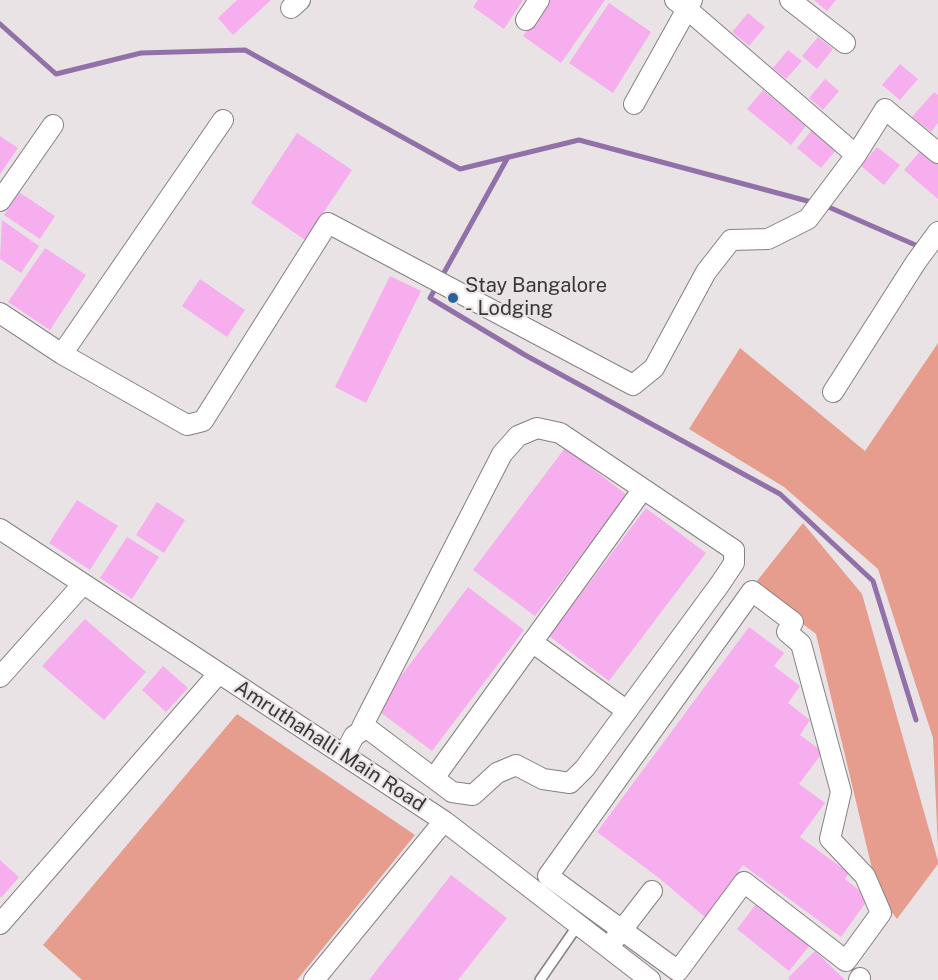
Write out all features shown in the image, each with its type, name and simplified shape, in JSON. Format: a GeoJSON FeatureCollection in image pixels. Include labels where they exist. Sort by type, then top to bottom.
{"type":"FeatureCollection","features":[{"type":"Feature","properties":{"kind":"street"},"geometry":{"type":"LineString","coordinates":[[526,20],[539,0]]}},
{"type":"Feature","properties":{"kind":"street"},"geometry":{"type":"LineString","coordinates":[[790,0],[845,44]]}},
{"type":"Feature","properties":{"kind":"street"},"geometry":{"type":"LineString","coordinates":[[634,104],[685,3],[856,155]]}},
{"type":"Feature","properties":{"kind":"street"},"geometry":{"type":"LineString","coordinates":[[0,313],[62,354],[187,425],[203,421],[328,223],[633,385],[654,368],[706,272],[731,240],[768,239],[808,219],[856,155],[885,109],[938,153]]}},
{"type":"Feature","properties":{"kind":"street"},"geometry":{"type":"LineString","coordinates":[[62,354],[223,120]]}},
{"type":"Feature","properties":{"kind":"street"},"geometry":{"type":"LineString","coordinates":[[0,201],[53,125]]}},
{"type":"Feature","properties":{"kind":"street"},"geometry":{"type":"LineString","coordinates":[[833,392],[930,242]]}},
{"type":"Feature","properties":{"kind":"street"},"geometry":{"type":"LineString","coordinates":[[349,757],[360,739],[362,728],[502,454],[518,436],[537,428],[560,433],[734,550],[734,563],[585,768],[570,783],[543,779],[516,765],[496,773],[473,795],[452,792],[362,728]]}},
{"type":"Feature","properties":{"kind":"street"},"geometry":{"type":"LineString","coordinates":[[434,778],[643,489]]}},
{"type":"Feature","properties":{"kind":"street","name":"Amruthahalli Main Road"},"geometry":{"type":"LineString","coordinates":[[0,529],[444,821],[650,980]]}},
{"type":"Feature","properties":{"kind":"street"},"geometry":{"type":"LineString","coordinates":[[0,677],[83,584]]}},
{"type":"Feature","properties":{"kind":"street"},"geometry":{"type":"LineString","coordinates":[[752,591],[793,622],[787,632],[801,644],[841,792],[830,839],[865,876],[881,913],[846,961],[744,882],[678,971],[622,930],[548,876],[752,591]]}},
{"type":"Feature","properties":{"kind":"street"},"geometry":{"type":"LineString","coordinates":[[532,642],[627,711]]}},
{"type":"Feature","properties":{"kind":"street"},"geometry":{"type":"LineString","coordinates":[[2,919],[219,674]]}},
{"type":"Feature","properties":{"kind":"street"},"geometry":{"type":"LineString","coordinates":[[314,980],[444,821]]}},
{"type":"Feature","properties":{"kind":"street"},"geometry":{"type":"LineString","coordinates":[[607,948],[652,891]]}},
{"type":"Feature","properties":{"kind":"lane"},"geometry":{"type":"LineString","coordinates":[[540,980],[578,925]]}},
{"type":"Feature","properties":{"kind":"shaded area"},"geometry":{"type":"Polygon","coordinates":[[[938,343],[938,848],[933,738],[878,569],[784,487],[689,429],[740,348],[865,451],[938,343]]]}},
{"type":"Feature","properties":{"kind":"shaded area"},"geometry":{"type":"Polygon","coordinates":[[[803,523],[862,594],[938,861],[897,919],[878,894],[816,634],[753,586],[803,523]]]}},
{"type":"Feature","properties":{"kind":"shaded area"},"geometry":{"type":"Polygon","coordinates":[[[237,714],[415,835],[297,980],[82,980],[43,945],[237,714]]]}},
{"type":"Feature","properties":{"kind":"building"},"geometry":{"type":"Polygon","coordinates":[[[237,0],[271,0],[233,35],[218,18],[237,0]]]}},
{"type":"Feature","properties":{"kind":"building"},"geometry":{"type":"Polygon","coordinates":[[[478,0],[523,0],[504,29],[473,7],[478,0]]]}},
{"type":"Feature","properties":{"kind":"building"},"geometry":{"type":"Polygon","coordinates":[[[548,0],[605,0],[561,63],[523,36],[548,0]]]}},
{"type":"Feature","properties":{"kind":"building"},"geometry":{"type":"Polygon","coordinates":[[[814,0],[836,0],[827,11],[814,0]]]}},
{"type":"Feature","properties":{"kind":"building"},"geometry":{"type":"Polygon","coordinates":[[[609,3],[651,32],[613,93],[569,63],[609,3]]]}},
{"type":"Feature","properties":{"kind":"building"},"geometry":{"type":"Polygon","coordinates":[[[748,13],[765,27],[749,46],[732,32],[748,13]]]}},
{"type":"Feature","properties":{"kind":"building"},"geometry":{"type":"Polygon","coordinates":[[[818,37],[833,49],[817,69],[802,56],[818,37]]]}},
{"type":"Feature","properties":{"kind":"building"},"geometry":{"type":"Polygon","coordinates":[[[788,50],[802,61],[786,79],[773,68],[788,50]]]}},
{"type":"Feature","properties":{"kind":"building"},"geometry":{"type":"Polygon","coordinates":[[[900,64],[918,79],[900,100],[882,85],[900,64]]]}},
{"type":"Feature","properties":{"kind":"building"},"geometry":{"type":"Polygon","coordinates":[[[825,79],[839,91],[823,110],[809,98],[825,79]]]}},
{"type":"Feature","properties":{"kind":"building"},"geometry":{"type":"Polygon","coordinates":[[[763,90],[806,126],[791,145],[747,109],[763,90]]]}},
{"type":"Feature","properties":{"kind":"building"},"geometry":{"type":"Polygon","coordinates":[[[934,92],[938,95],[938,123],[931,132],[912,117],[934,92]]]}},
{"type":"Feature","properties":{"kind":"building"},"geometry":{"type":"Polygon","coordinates":[[[812,130],[836,150],[821,168],[797,148],[812,130]]]}},
{"type":"Feature","properties":{"kind":"building"},"geometry":{"type":"Polygon","coordinates":[[[297,133],[352,170],[305,240],[251,203],[297,133]]]}},
{"type":"Feature","properties":{"kind":"building"},"geometry":{"type":"Polygon","coordinates":[[[0,136],[18,148],[0,174],[0,136]]]}},
{"type":"Feature","properties":{"kind":"building"},"geometry":{"type":"Polygon","coordinates":[[[877,147],[900,165],[884,185],[861,166],[877,147]]]}},
{"type":"Feature","properties":{"kind":"building"},"geometry":{"type":"Polygon","coordinates":[[[921,150],[938,164],[938,199],[904,170],[921,150]]]}},
{"type":"Feature","properties":{"kind":"building"},"geometry":{"type":"Polygon","coordinates":[[[19,192],[55,216],[40,239],[4,215],[19,192]]]}},
{"type":"Feature","properties":{"kind":"building"},"geometry":{"type":"Polygon","coordinates":[[[2,220],[39,246],[21,273],[0,259],[2,220]]]}},
{"type":"Feature","properties":{"kind":"building"},"geometry":{"type":"Polygon","coordinates":[[[45,248],[86,275],[50,330],[8,302],[45,248]]]}},
{"type":"Feature","properties":{"kind":"building"},"geometry":{"type":"Polygon","coordinates":[[[390,276],[421,291],[366,403],[335,387],[390,276]]]}},
{"type":"Feature","properties":{"kind":"building"},"geometry":{"type":"Polygon","coordinates":[[[200,279],[245,310],[227,337],[182,306],[200,279]]]}},
{"type":"Feature","properties":{"kind":"building"},"geometry":{"type":"Polygon","coordinates":[[[565,448],[627,495],[535,616],[473,570],[565,448]]]}},
{"type":"Feature","properties":{"kind":"building"},"geometry":{"type":"Polygon","coordinates":[[[77,500],[118,526],[90,570],[49,543],[77,500]]]}},
{"type":"Feature","properties":{"kind":"building"},"geometry":{"type":"Polygon","coordinates":[[[157,502],[185,520],[164,553],[136,535],[157,502]]]}},
{"type":"Feature","properties":{"kind":"building"},"geometry":{"type":"Polygon","coordinates":[[[646,508],[706,553],[609,681],[549,636],[646,508]]]}},
{"type":"Feature","properties":{"kind":"building"},"geometry":{"type":"Polygon","coordinates":[[[127,537],[159,557],[132,599],[100,578],[127,537]]]}},
{"type":"Feature","properties":{"kind":"building"},"geometry":{"type":"Polygon","coordinates":[[[468,587],[524,630],[432,751],[376,709],[468,587]]]}},
{"type":"Feature","properties":{"kind":"building"},"geometry":{"type":"Polygon","coordinates":[[[85,619],[146,672],[104,720],[42,666],[85,619]]]}},
{"type":"Feature","properties":{"kind":"building"},"geometry":{"type":"Polygon","coordinates":[[[749,627],[784,653],[774,666],[800,686],[788,703],[810,720],[800,735],[823,752],[799,784],[825,803],[800,837],[849,873],[845,879],[869,898],[841,937],[743,865],[705,917],[659,878],[597,832],[749,627]]]}},
{"type":"Feature","properties":{"kind":"building"},"geometry":{"type":"Polygon","coordinates":[[[163,666],[188,688],[166,712],[142,690],[163,666]]]}},
{"type":"Feature","properties":{"kind":"building"},"geometry":{"type":"Polygon","coordinates":[[[0,860],[19,877],[1,898],[0,896],[0,860]]]}},
{"type":"Feature","properties":{"kind":"building"},"geometry":{"type":"Polygon","coordinates":[[[451,875],[507,918],[458,980],[369,980],[451,875]]]}},
{"type":"Feature","properties":{"kind":"building"},"geometry":{"type":"Polygon","coordinates":[[[757,903],[810,945],[789,971],[737,929],[757,903]]]}},
{"type":"Feature","properties":{"kind":"building"},"geometry":{"type":"Polygon","coordinates":[[[815,951],[845,980],[790,980],[788,978],[815,951]]]}},
{"type":"Feature","properties":{"kind":"waterway"},"geometry":{"type":"LineString","coordinates":[[0,24],[56,74],[141,53],[245,50],[460,169],[579,140],[815,203]]}},
{"type":"Feature","properties":{"kind":"waterway"},"geometry":{"type":"LineString","coordinates":[[508,157],[430,298],[525,355],[780,494],[873,581],[916,720]]}},
{"type":"Feature","properties":{"kind":"waterway"},"geometry":{"type":"LineString","coordinates":[[824,205],[920,247]]}},
{"type":"Feature","properties":{"kind":"place","name":"Stay Bangalore - Lodging"},"geometry":{"type":"Point","coordinates":[453,298]}}]}
